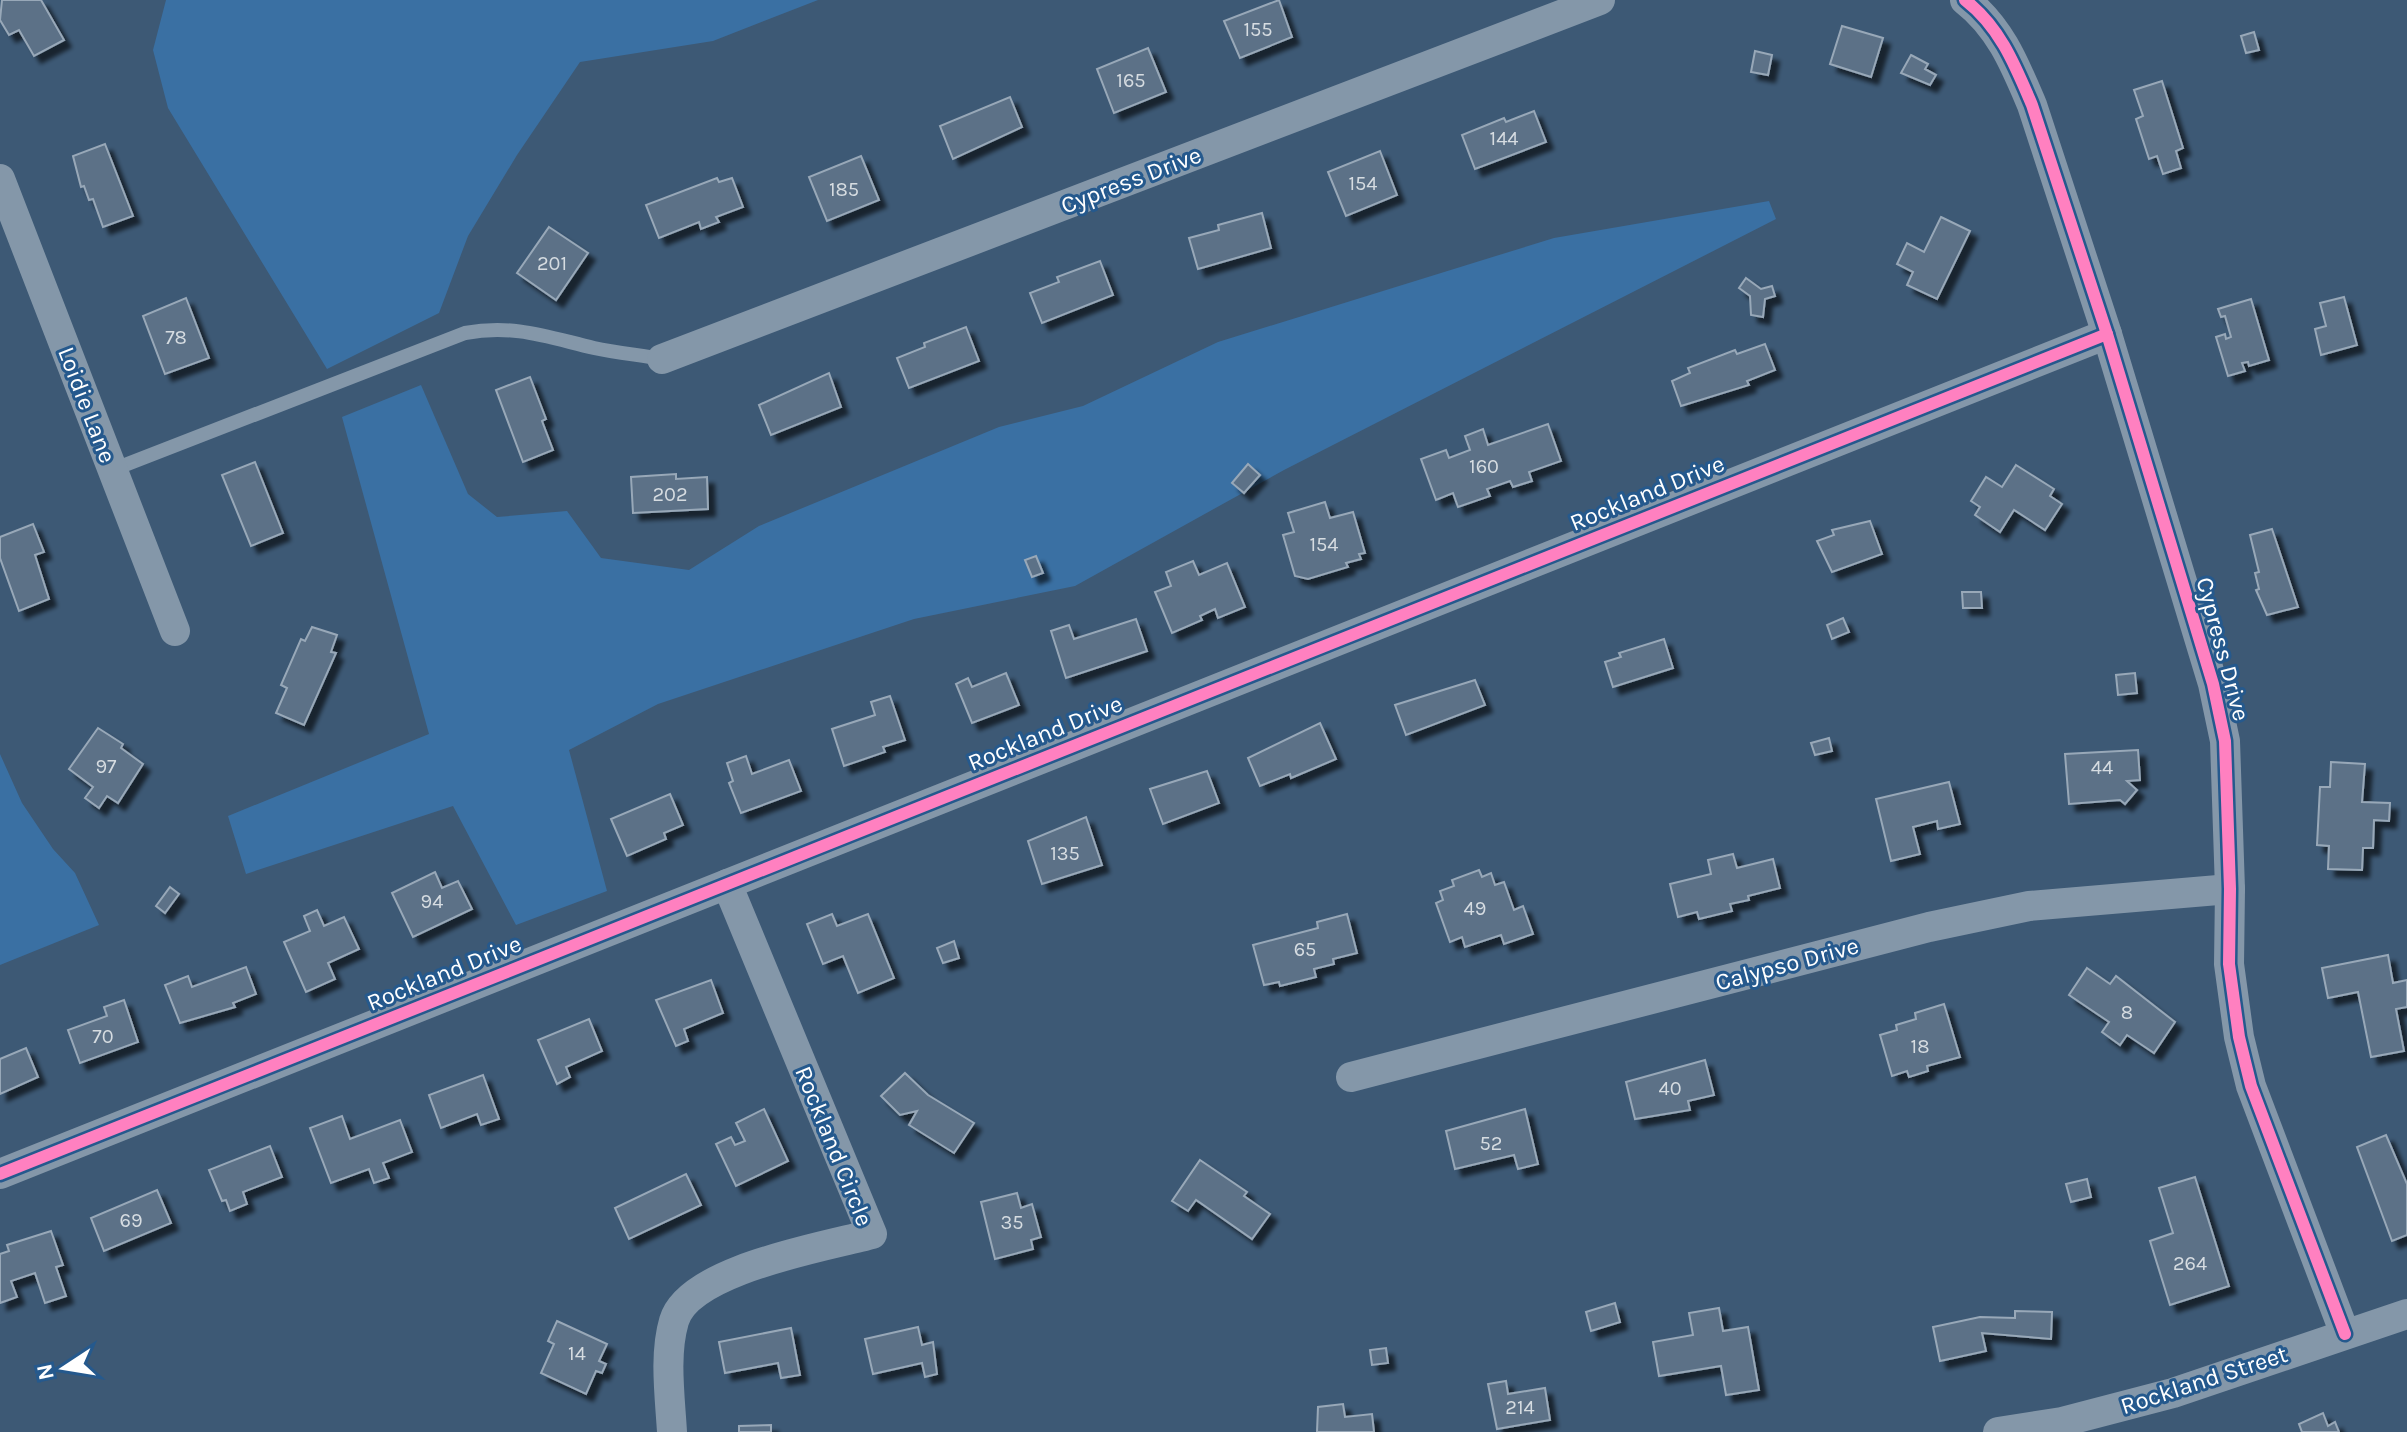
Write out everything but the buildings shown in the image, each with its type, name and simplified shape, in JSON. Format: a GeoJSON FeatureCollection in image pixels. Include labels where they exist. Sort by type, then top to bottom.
{"type":"FeatureCollection","features":[{"type":"Feature","properties":{"kind":"street","name":"Cypress Drive"},"geometry":{"type":"LineString","coordinates":[[662,359],[1600,0]]}},
{"type":"Feature","properties":{"kind":"street","name":"Cypress Drive"},"geometry":{"type":"LineString","coordinates":[[1965,0],[1979,11],[2009,50],[2026,91],[2107,334],[2213,684],[2225,741],[2229,964],[2245,1061],[2345,1334]]}},
{"type":"Feature","properties":{"kind":"street","name":"Loidie Lane"},"geometry":{"type":"LineString","coordinates":[[0,179],[175,631]]}},
{"type":"Feature","properties":{"kind":"street","name":"Rockland Drive"},"geometry":{"type":"LineString","coordinates":[[0,1174],[2107,334]]}},
{"type":"Feature","properties":{"kind":"street","name":"Rockland Circle"},"geometry":{"type":"LineString","coordinates":[[672,1432],[670,1362],[674,1320],[684,1301],[702,1287],[734,1272],[872,1234],[727,884]]}},
{"type":"Feature","properties":{"kind":"street","name":"Calypso Drive"},"geometry":{"type":"LineString","coordinates":[[1351,1077],[1929,927],[2029,906],[2230,889]]}},
{"type":"Feature","properties":{"kind":"street","name":"Rockland Street"},"geometry":{"type":"LineString","coordinates":[[1998,1432],[2062,1422],[2173,1393],[2407,1314]]}},
{"type":"Feature","properties":{"kind":"lane"},"geometry":{"type":"LineString","coordinates":[[112,470],[465,333],[496,328],[518,329],[598,349],[662,359]]}},
{"type":"Feature","properties":{"kind":"shaded area"},"geometry":{"type":"Polygon","coordinates":[[[166,0],[818,0],[713,41],[580,62],[517,155],[468,236],[439,313],[327,369],[168,108],[153,50],[166,0]]]}},
{"type":"Feature","properties":{"kind":"shaded area"},"geometry":{"type":"Polygon","coordinates":[[[1769,201],[1776,219],[1284,470],[1075,586],[914,619],[658,704],[569,750],[607,891],[516,925],[453,806],[246,874],[228,816],[429,734],[342,417],[421,385],[468,494],[497,517],[567,511],[601,558],[689,570],[759,526],[999,427],[1083,406],[1218,342],[1554,238],[1769,201]]]}},
{"type":"Feature","properties":{"kind":"shaded area"},"geometry":{"type":"Polygon","coordinates":[[[0,754],[22,803],[53,849],[75,873],[99,925],[0,965],[0,754]]]}},
{"type":"Feature","properties":{"kind":"cycle path"},"geometry":{"type":"LineString","coordinates":[[1965,0],[1997,35],[2013,61],[2032,105],[2107,334],[2213,684],[2225,741],[2229,964],[2239,1037],[2251,1086],[2345,1334]]}},
{"type":"Feature","properties":{"kind":"cycle path"},"geometry":{"type":"LineString","coordinates":[[0,1174],[2107,334]]}}]}
